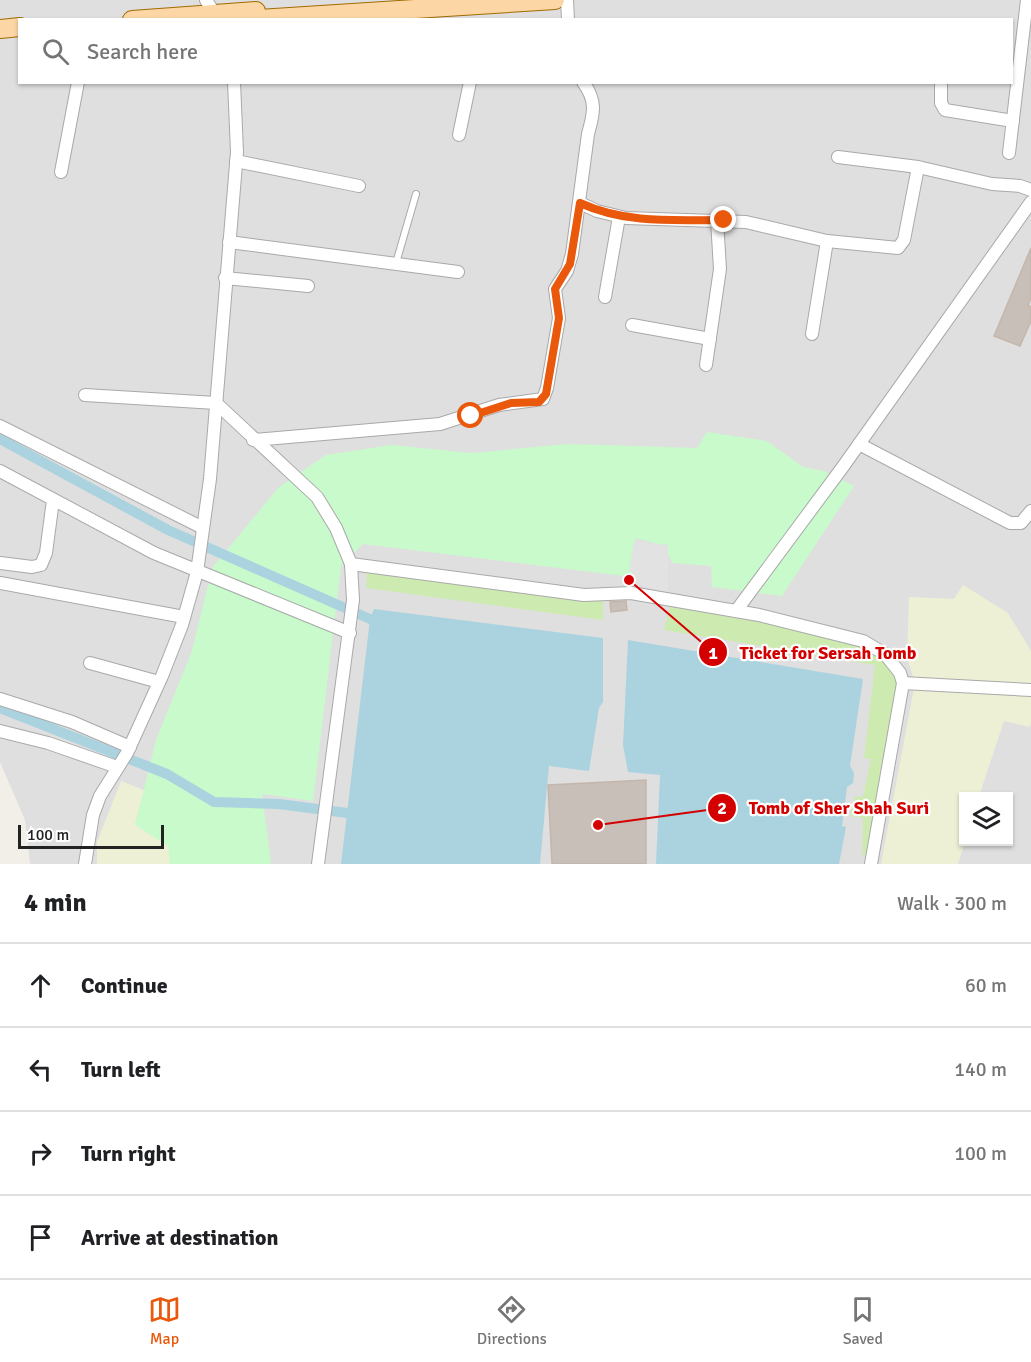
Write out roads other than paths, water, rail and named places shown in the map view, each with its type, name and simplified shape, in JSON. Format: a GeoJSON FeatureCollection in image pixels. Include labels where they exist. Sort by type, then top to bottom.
{"type":"FeatureCollection","features":[{"type":"Feature","properties":{"kind":"main road"},"geometry":{"type":"LineString","coordinates":[[152,18],[260,5],[419,0]]}},
{"type":"Feature","properties":{"kind":"main road"},"geometry":{"type":"LineString","coordinates":[[302,18],[480,12],[555,0]]}},
{"type":"Feature","properties":{"kind":"main road"},"geometry":{"type":"LineString","coordinates":[[0,29],[18,27]]}},
{"type":"Feature","properties":{"kind":"street"},"geometry":{"type":"LineString","coordinates":[[567,0],[568,18]]}},
{"type":"Feature","properties":{"kind":"street"},"geometry":{"type":"LineString","coordinates":[[1009,153],[1028,0]]}},
{"type":"Feature","properties":{"kind":"street"},"geometry":{"type":"LineString","coordinates":[[62,172],[78,84]]}},
{"type":"Feature","properties":{"kind":"street"},"geometry":{"type":"LineString","coordinates":[[85,864],[93,815],[106,782],[123,757],[159,682],[184,617],[197,572],[216,403],[236,160],[237,117],[234,84]]}},
{"type":"Feature","properties":{"kind":"street"},"geometry":{"type":"LineString","coordinates":[[459,135],[470,84]]}},
{"type":"Feature","properties":{"kind":"street"},"geometry":{"type":"LineString","coordinates":[[253,440],[440,424],[499,405],[543,399],[559,318],[555,289],[570,264],[588,135],[594,108],[592,96],[584,84]]}},
{"type":"Feature","properties":{"kind":"street"},"geometry":{"type":"LineString","coordinates":[[941,84],[941,104],[945,110],[1013,121]]}},
{"type":"Feature","properties":{"kind":"street"},"geometry":{"type":"LineString","coordinates":[[838,157],[918,167],[992,184],[1020,186],[1031,190]]}},
{"type":"Feature","properties":{"kind":"street"},"geometry":{"type":"LineString","coordinates":[[236,160],[359,186]]}},
{"type":"Feature","properties":{"kind":"street"},"geometry":{"type":"LineString","coordinates":[[580,203],[619,217],[717,220],[762,225],[827,241],[901,247],[918,167]]}},
{"type":"Feature","properties":{"kind":"street"},"geometry":{"type":"LineString","coordinates":[[736,611],[859,444],[1031,202]]}},
{"type":"Feature","properties":{"kind":"street"},"geometry":{"type":"LineString","coordinates":[[605,297],[619,217]]}},
{"type":"Feature","properties":{"kind":"street"},"geometry":{"type":"LineString","coordinates":[[706,365],[720,268],[717,220]]}},
{"type":"Feature","properties":{"kind":"street"},"geometry":{"type":"LineString","coordinates":[[812,334],[827,241]]}},
{"type":"Feature","properties":{"kind":"street"},"geometry":{"type":"LineString","coordinates":[[229,242],[458,272]]}},
{"type":"Feature","properties":{"kind":"street"},"geometry":{"type":"LineString","coordinates":[[225,278],[308,286]]}},
{"type":"Feature","properties":{"kind":"street"},"geometry":{"type":"LineString","coordinates":[[632,325],[710,339]]}},
{"type":"Feature","properties":{"kind":"street"},"geometry":{"type":"LineString","coordinates":[[85,395],[216,403],[253,440],[317,497],[336,528],[351,564],[353,600],[318,864]]}},
{"type":"Feature","properties":{"kind":"street"},"geometry":{"type":"LineString","coordinates":[[0,426],[203,530]]}},
{"type":"Feature","properties":{"kind":"street"},"geometry":{"type":"LineString","coordinates":[[859,444],[1010,523],[1021,523],[1031,511]]}},
{"type":"Feature","properties":{"kind":"street"},"geometry":{"type":"LineString","coordinates":[[0,471],[144,548],[197,572],[350,628]]}},
{"type":"Feature","properties":{"kind":"street"},"geometry":{"type":"LineString","coordinates":[[0,563],[32,567],[41,565],[46,553],[52,500]]}},
{"type":"Feature","properties":{"kind":"street"},"geometry":{"type":"LineString","coordinates":[[351,564],[584,595],[631,593],[736,611],[863,641],[885,654],[900,673],[903,683],[874,863]]}},
{"type":"Feature","properties":{"kind":"street"},"geometry":{"type":"LineString","coordinates":[[0,584],[184,617]]}},
{"type":"Feature","properties":{"kind":"street"},"geometry":{"type":"LineString","coordinates":[[90,663],[159,682]]}},
{"type":"Feature","properties":{"kind":"street"},"geometry":{"type":"LineString","coordinates":[[903,683],[1031,690]]}},
{"type":"Feature","properties":{"kind":"street"},"geometry":{"type":"LineString","coordinates":[[0,699],[92,730],[123,757]]}},
{"type":"Feature","properties":{"kind":"street"},"geometry":{"type":"LineString","coordinates":[[0,731],[48,743],[123,757]]}},
{"type":"Feature","properties":{"kind":"lane"},"geometry":{"type":"LineString","coordinates":[[396,264],[416,194]]}},
{"type":"Feature","properties":{"kind":"water"},"geometry":{"type":"Polygon","coordinates":[[[374,609],[603,638],[603,702],[599,708],[589,771],[549,766],[540,864],[341,864],[370,619],[374,609]]]}},
{"type":"Feature","properties":{"kind":"water"},"geometry":{"type":"Polygon","coordinates":[[[628,640],[863,679],[850,766],[854,773],[853,783],[847,787],[842,826],[846,827],[839,864],[656,864],[660,775],[628,772],[623,745],[628,640]]]}},
{"type":"Feature","properties":{"kind":"waterway"},"geometry":{"type":"LineString","coordinates":[[0,439],[168,530],[370,619]]}},
{"type":"Feature","properties":{"kind":"waterway"},"geometry":{"type":"LineString","coordinates":[[0,708],[167,774],[214,802],[279,804],[347,813]]}},
{"type":"Feature","properties":{"kind":"place","name":"Ticket for Sersah Tomb"},"geometry":{"type":"Point","coordinates":[629,580]}},
{"type":"Feature","properties":{"kind":"place","name":"Tomb of Sher Shah Suri"},"geometry":{"type":"Point","coordinates":[598,825]}}]}
